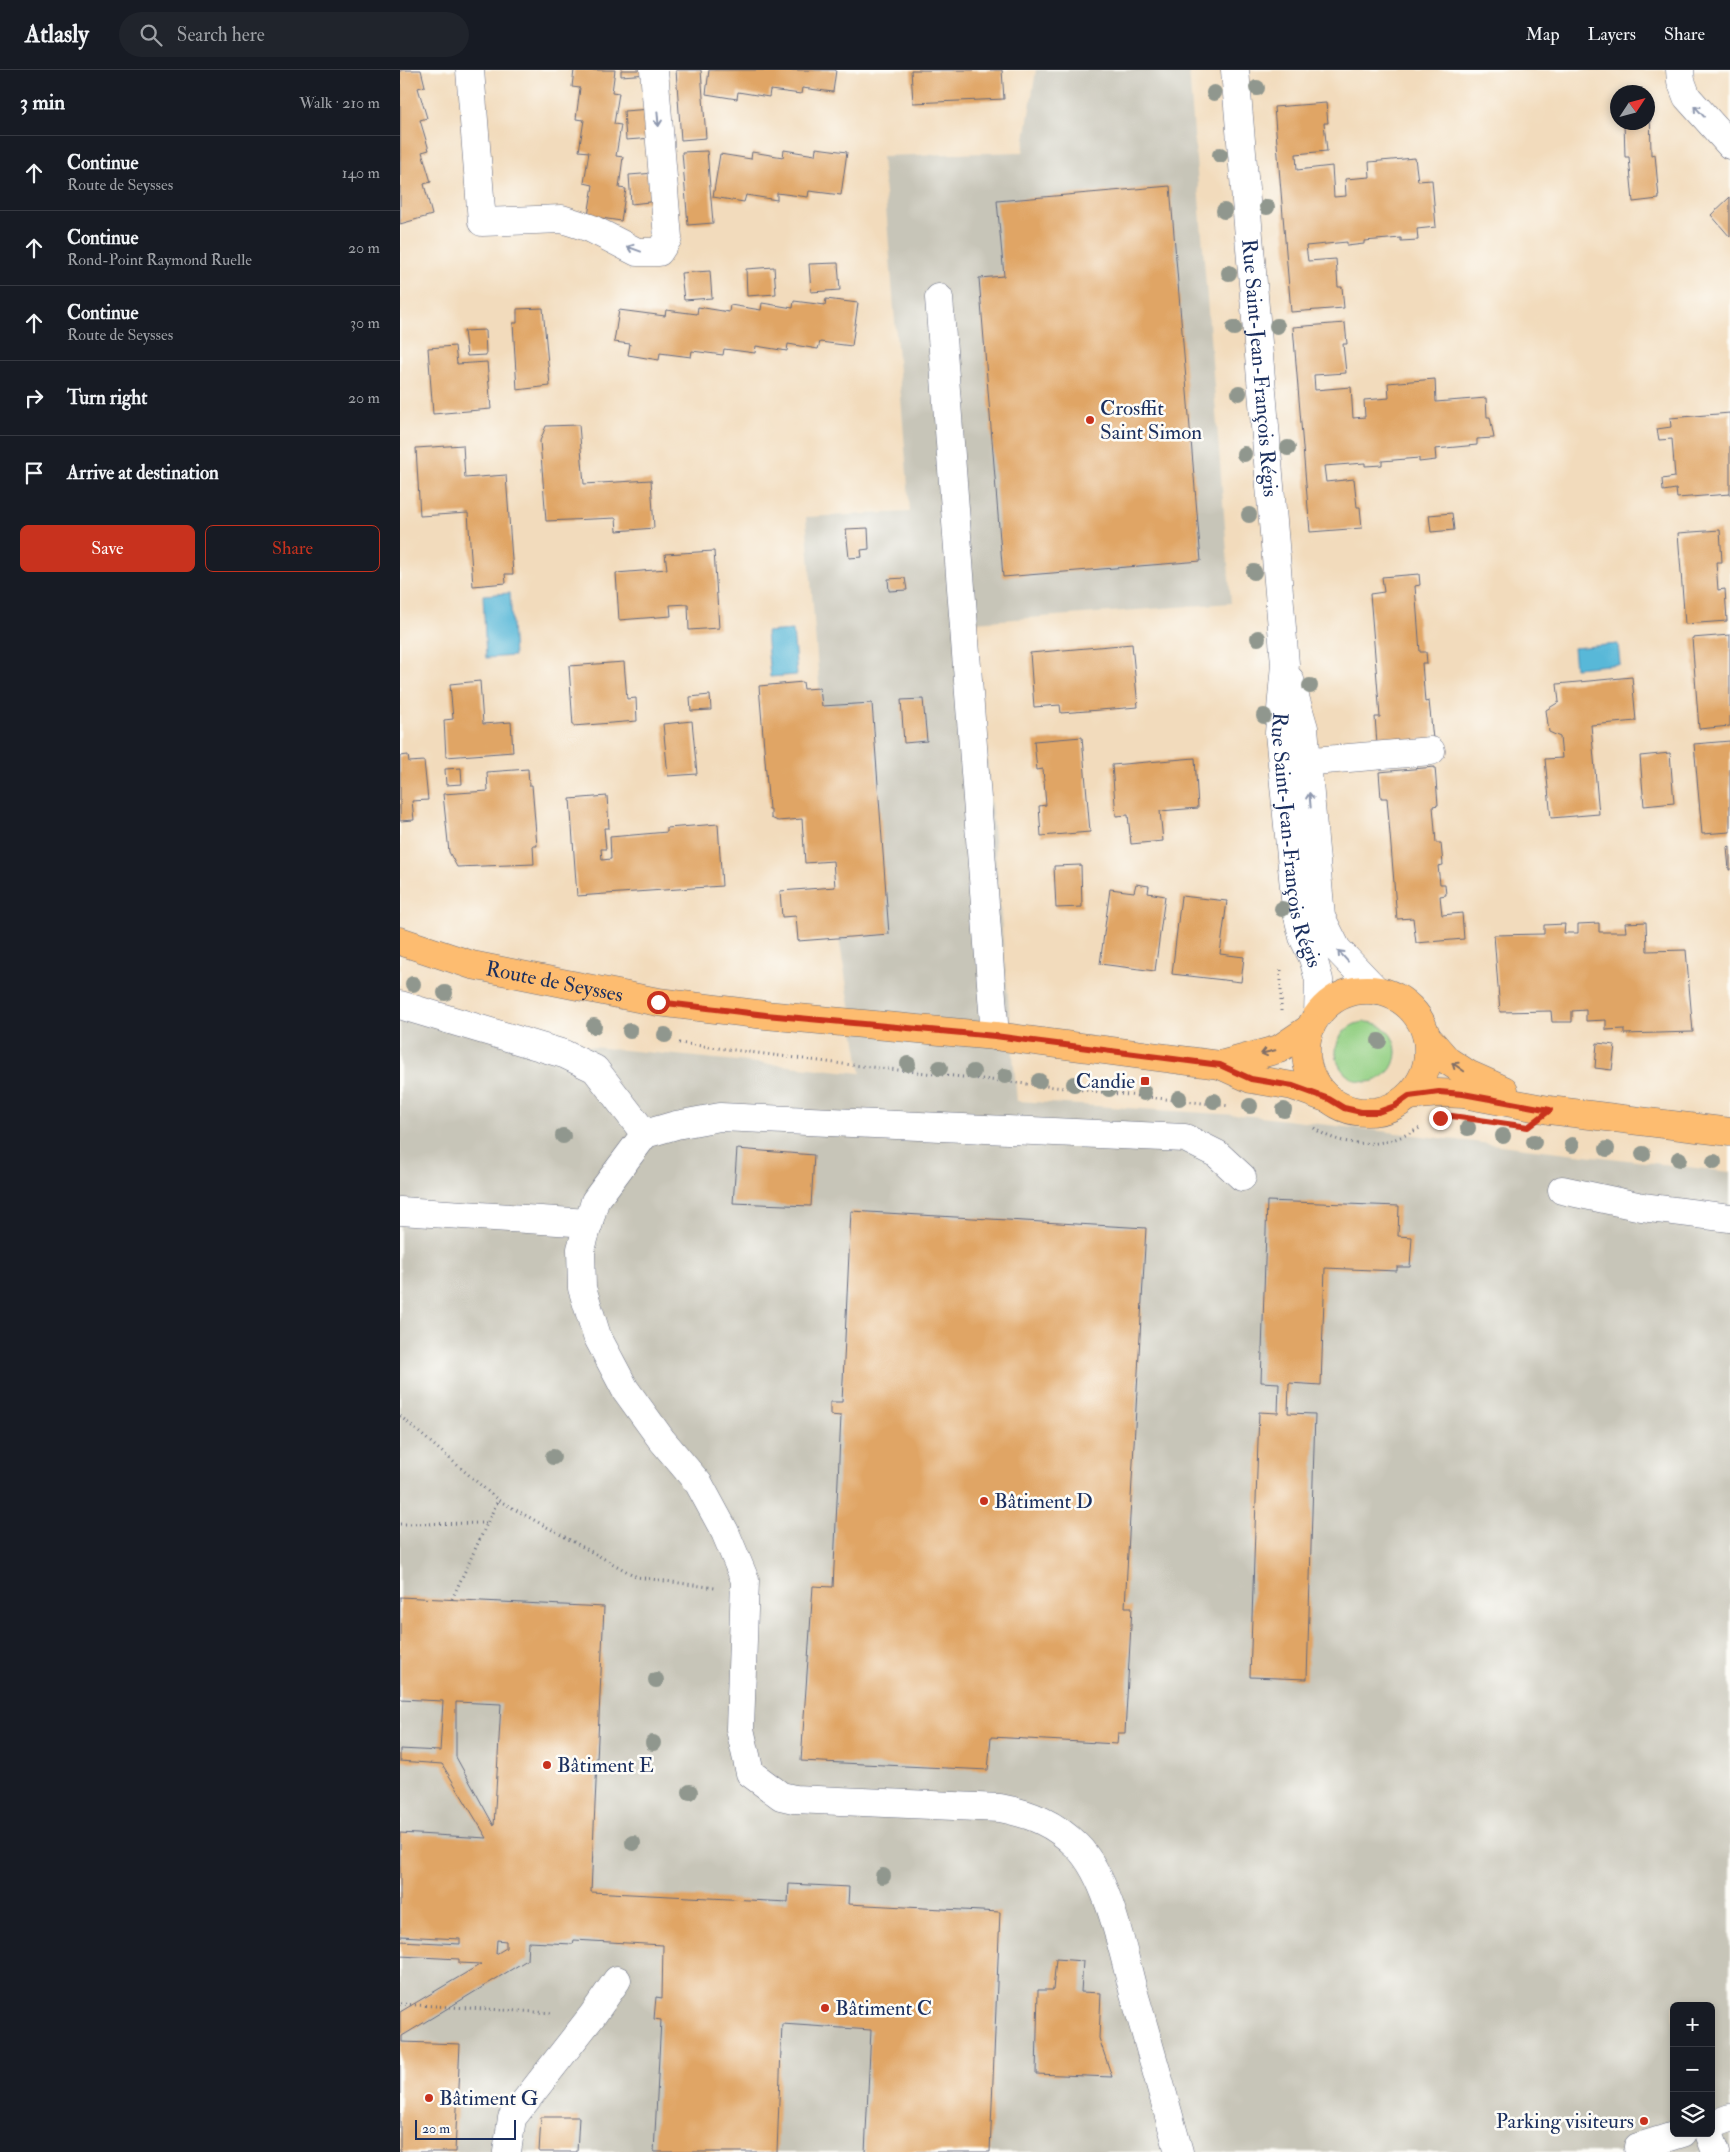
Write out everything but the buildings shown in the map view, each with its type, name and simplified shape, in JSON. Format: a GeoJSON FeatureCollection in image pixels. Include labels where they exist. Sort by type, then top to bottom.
{"type":"FeatureCollection","features":[{"type":"Feature","properties":{"kind":"main road","name":"Route de Seysses"},"geometry":{"type":"LineString","coordinates":[[400,941],[472,965],[658,1002],[766,1015],[995,1036],[1220,1065],[1251,1079],[1293,1086],[1329,1099]]}},
{"type":"Feature","properties":{"kind":"main road"},"geometry":{"type":"LineString","coordinates":[[1427,1037],[1426,1069],[1420,1083],[1409,1096],[1395,1106],[1378,1112],[1361,1112],[1344,1108],[1329,1099],[1318,1088],[1310,1074],[1306,1059],[1307,1043],[1314,1022],[1330,1003],[1344,994],[1360,991],[1377,991],[1394,997],[1409,1007],[1420,1021],[1427,1037],[1448,1061],[1468,1074],[1550,1110]]}},
{"type":"Feature","properties":{"kind":"main road","name":"Route de Seysses"},"geometry":{"type":"LineString","coordinates":[[1220,1065],[1279,1049],[1314,1022]]}},
{"type":"Feature","properties":{"kind":"main road"},"geometry":{"type":"LineString","coordinates":[[1409,1096],[1439,1092],[1463,1094],[1550,1110],[1730,1132]]}},
{"type":"Feature","properties":{"kind":"street"},"geometry":{"type":"LineString","coordinates":[[470,70],[482,222],[562,219],[590,228],[638,252],[659,252],[668,238],[654,70]]}},
{"type":"Feature","properties":{"kind":"street","name":"Rue Saint-Jean-François Régis"},"geometry":{"type":"LineString","coordinates":[[1235,70],[1286,664],[1304,728],[1295,762],[1296,908],[1303,937],[1313,958],[1319,980],[1314,1022]]}},
{"type":"Feature","properties":{"kind":"street"},"geometry":{"type":"LineString","coordinates":[[1680,70],[1681,81],[1687,97],[1730,145]]}},
{"type":"Feature","properties":{"kind":"street"},"geometry":{"type":"LineString","coordinates":[[939,298],[995,1036]]}},
{"type":"Feature","properties":{"kind":"street"},"geometry":{"type":"LineString","coordinates":[[1295,762],[1431,751]]}},
{"type":"Feature","properties":{"kind":"street","name":"Rue Saint-Jean-François Régis"},"geometry":{"type":"LineString","coordinates":[[1295,762],[1321,917],[1337,949],[1377,991]]}},
{"type":"Feature","properties":{"kind":"street"},"geometry":{"type":"LineString","coordinates":[[400,1005],[564,1054],[595,1069],[646,1134]]}},
{"type":"Feature","properties":{"kind":"street"},"geometry":{"type":"LineString","coordinates":[[1179,2152],[1121,1946],[1100,1880],[1078,1847],[1051,1825],[1027,1813],[1000,1808],[794,1799],[780,1796],[750,1773],[740,1730],[745,1580],[725,1532],[699,1484],[661,1439],[625,1389],[597,1336],[582,1288],[581,1249],[595,1201],[646,1134],[676,1125],[720,1117],[1185,1138],[1217,1154],[1242,1177]]}},
{"type":"Feature","properties":{"kind":"street"},"geometry":{"type":"LineString","coordinates":[[1562,1190],[1642,1207],[1730,1218]]}},
{"type":"Feature","properties":{"kind":"street"},"geometry":{"type":"LineString","coordinates":[[400,1212],[589,1223]]}},
{"type":"Feature","properties":{"kind":"street"},"geometry":{"type":"LineString","coordinates":[[507,2152],[512,2118],[592,2016],[616,1980]]}},
{"type":"Feature","properties":{"kind":"street"},"geometry":{"type":"LineString","coordinates":[[1715,2123],[1730,2118]]}},
{"type":"Feature","properties":{"kind":"street"},"geometry":{"type":"LineString","coordinates":[[1640,2152],[1638,2147],[1670,2137]]}},
{"type":"Feature","properties":{"kind":"street"},"geometry":{"type":"LineString","coordinates":[[1711,2137],[1716,2152]]}},
{"type":"Feature","properties":{"kind":"path"},"geometry":{"type":"LineString","coordinates":[[679,1043],[843,1064],[1236,1106]]}},
{"type":"Feature","properties":{"kind":"path"},"geometry":{"type":"LineString","coordinates":[[1308,1123],[1321,1134],[1338,1140],[1361,1143],[1391,1140],[1428,1124]]}},
{"type":"Feature","properties":{"kind":"path"},"geometry":{"type":"LineString","coordinates":[[400,1416],[498,1500],[637,1578],[725,1589],[745,1580]]}},
{"type":"Feature","properties":{"kind":"path"},"geometry":{"type":"LineString","coordinates":[[452,1600],[498,1500]]}},
{"type":"Feature","properties":{"kind":"path"},"geometry":{"type":"LineString","coordinates":[[400,1524],[486,1523]]}},
{"type":"Feature","properties":{"kind":"path"},"geometry":{"type":"LineString","coordinates":[[400,2004],[592,2016]]}},
{"type":"Feature","properties":{"kind":"shaded area"},"geometry":{"type":"Polygon","coordinates":[[[1036,70],[1189,70],[1231,603],[975,622],[1017,1101],[1252,1116],[1730,1172],[1730,2152],[400,2152],[400,995],[521,1040],[861,1073],[839,938],[806,517],[910,512],[882,156],[1023,152],[1036,70]]]}},
{"type":"Feature","properties":{"kind":"green space"},"geometry":{"type":"Polygon","coordinates":[[[1366,1022],[1382,1027],[1387,1031],[1391,1036],[1396,1052],[1391,1068],[1387,1073],[1382,1077],[1366,1082],[1350,1077],[1345,1073],[1341,1068],[1336,1052],[1341,1036],[1345,1031],[1350,1027],[1366,1022]]]}},
{"type":"Feature","properties":{"kind":"water"},"geometry":{"type":"Polygon","coordinates":[[[510,593],[514,656],[486,658],[483,595],[510,593]]]}},
{"type":"Feature","properties":{"kind":"water"},"geometry":{"type":"Polygon","coordinates":[[[793,630],[797,675],[770,677],[766,632],[793,630]]]}},
{"type":"Feature","properties":{"kind":"water"},"geometry":{"type":"Polygon","coordinates":[[[1618,644],[1620,664],[1575,668],[1573,648],[1618,644]]]}},
{"type":"Feature","properties":{"kind":"place","name":"Crosffit Saint Simon"},"geometry":{"type":"Point","coordinates":[1090,420]}},
{"type":"Feature","properties":{"kind":"place","name":"Candie"},"geometry":{"type":"Point","coordinates":[1145,1081]}},
{"type":"Feature","properties":{"kind":"place","name":"Bâtiment D"},"geometry":{"type":"Point","coordinates":[984,1501]}},
{"type":"Feature","properties":{"kind":"place","name":"Bâtiment E"},"geometry":{"type":"Point","coordinates":[547,1765]}},
{"type":"Feature","properties":{"kind":"place","name":"Bâtiment C"},"geometry":{"type":"Point","coordinates":[825,2008]}},
{"type":"Feature","properties":{"kind":"place","name":"Bâtiment G"},"geometry":{"type":"Point","coordinates":[429,2098]}},
{"type":"Feature","properties":{"kind":"place","name":"Parking visiteurs"},"geometry":{"type":"Point","coordinates":[1644,2121]}},
{"type":"Feature","properties":{"kind":"route"},"geometry":{"type":"LineString","coordinates":[[658,1002],[766,1015],[995,1036],[1138,1056],[1220,1065],[1251,1079],[1293,1086],[1329,1099],[1344,1108],[1361,1112],[1378,1112],[1395,1106],[1409,1096],[1439,1092],[1463,1094],[1550,1110],[1528,1127],[1452,1116],[1440,1118]]}}]}
